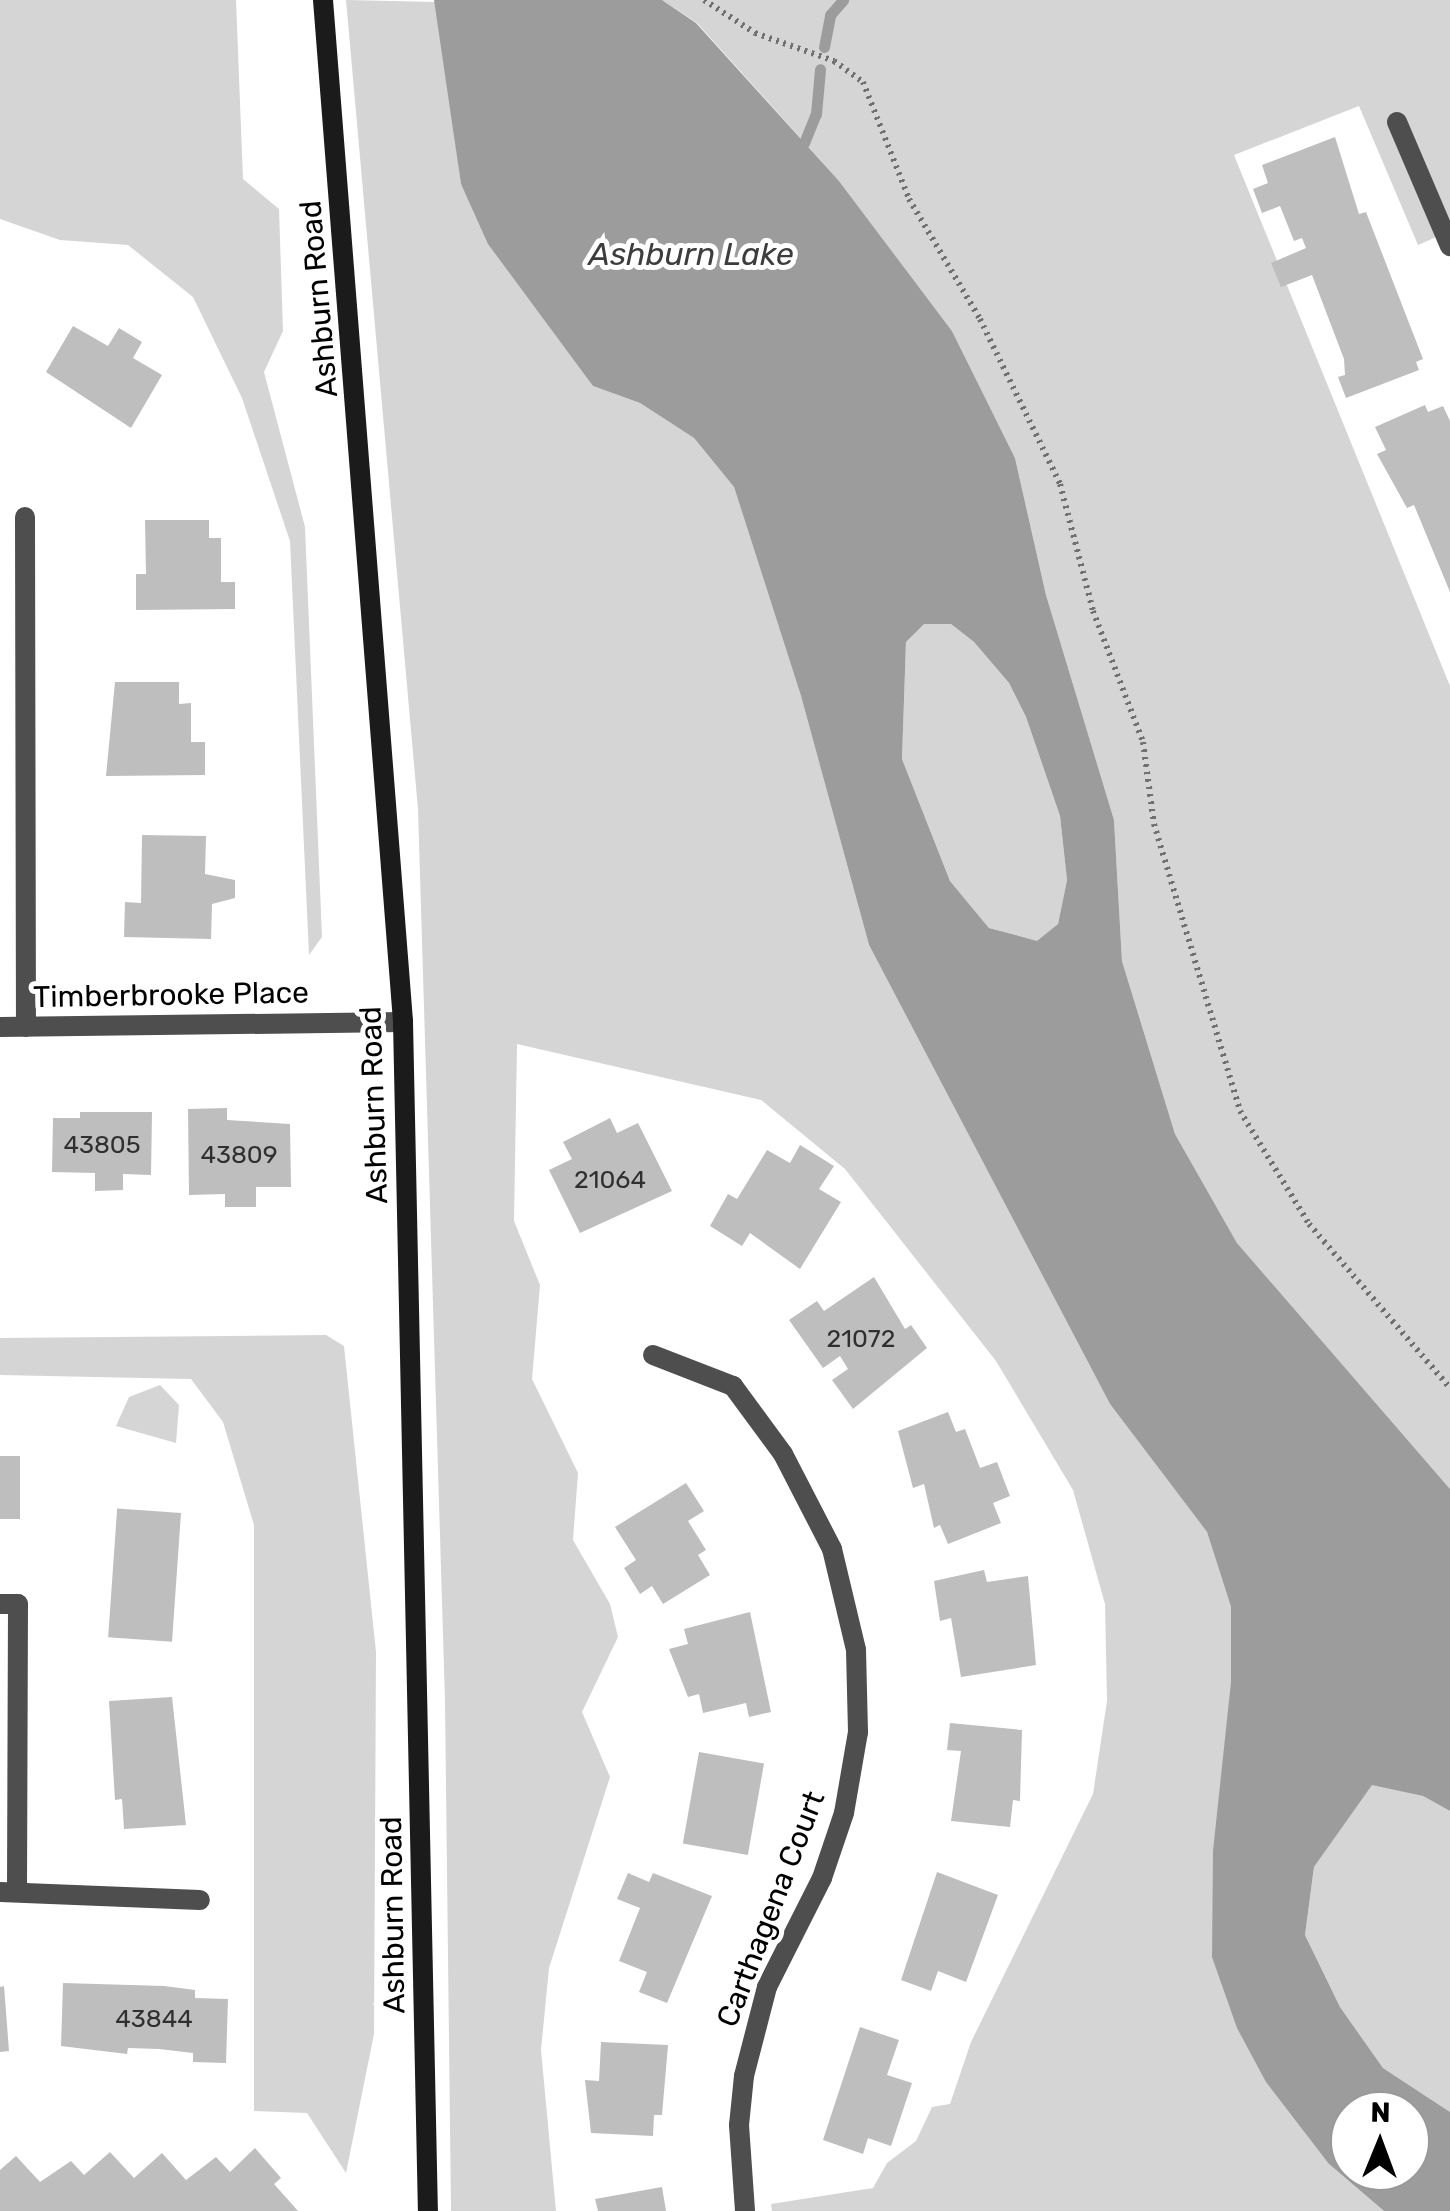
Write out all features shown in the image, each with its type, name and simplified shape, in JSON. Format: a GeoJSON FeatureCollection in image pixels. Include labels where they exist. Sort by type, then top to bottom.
{"type":"FeatureCollection","features":[{"type":"Feature","properties":{"kind":"main road","name":"Ashburn Road"},"geometry":{"type":"LineString","coordinates":[[324,3],[403,1022],[428,2211]]}},
{"type":"Feature","properties":{"kind":"street"},"geometry":{"type":"LineString","coordinates":[[1397,122],[1450,246]]}},
{"type":"Feature","properties":{"kind":"street"},"geometry":{"type":"LineString","coordinates":[[25,516],[26,1027]]}},
{"type":"Feature","properties":{"kind":"street","name":"Timberbrooke Place"},"geometry":{"type":"LineString","coordinates":[[0,1027],[403,1022]]}},
{"type":"Feature","properties":{"kind":"street","name":"Carthagena Court"},"geometry":{"type":"LineString","coordinates":[[653,1355],[733,1386],[783,1454],[832,1548],[856,1650],[858,1732],[844,1813],[822,1878],[767,1987],[744,2076],[739,2125],[745,2211]]}},
{"type":"Feature","properties":{"kind":"street"},"geometry":{"type":"LineString","coordinates":[[0,1604],[18,1604],[8,1892],[200,1900]]}},
{"type":"Feature","properties":{"kind":"path"},"geometry":{"type":"LineString","coordinates":[[704,0],[755,33],[834,61],[863,82],[909,199],[980,319],[1060,484],[1093,611],[1143,742],[1154,824],[1240,1111],[1309,1224],[1450,1388]]}},
{"type":"Feature","properties":{"kind":"shaded area"},"geometry":{"type":"Polygon","coordinates":[[[0,0],[236,0],[243,179],[279,209],[283,331],[264,372],[305,527],[322,937],[309,955],[290,541],[242,398],[193,297],[128,245],[60,240],[0,219],[0,0]]]}},
{"type":"Feature","properties":{"kind":"shaded area"},"geometry":{"type":"Polygon","coordinates":[[[346,0],[437,2],[461,184],[593,386],[640,403],[694,438],[734,487],[801,696],[869,945],[1110,1404],[1207,1532],[1231,1607],[1231,1682],[1330,2165],[1330,2191],[1361,2191],[1384,2211],[772,2211],[771,2204],[873,2188],[887,2163],[916,2141],[932,2107],[950,2104],[971,2042],[1093,1794],[1107,1701],[1105,1604],[1073,1490],[996,1361],[845,1169],[761,1100],[517,1044],[514,1221],[540,1285],[532,1379],[578,1473],[573,1540],[610,1604],[618,1637],[582,1712],[610,1777],[549,1968],[541,2050],[556,2211],[451,2211],[445,1701],[418,809],[346,0]]]}},
{"type":"Feature","properties":{"kind":"shaded area"},"geometry":{"type":"Polygon","coordinates":[[[662,0],[1450,0],[1450,231],[1418,245],[1359,106],[1234,155],[1450,686],[1450,1489],[1237,1243],[1175,1134],[1122,961],[1114,820],[1046,595],[1015,458],[952,331],[839,181],[697,23],[662,0]]]}},
{"type":"Feature","properties":{"kind":"shaded area"},"geometry":{"type":"Polygon","coordinates":[[[923,624],[951,624],[974,642],[1009,683],[1026,717],[1060,816],[1067,880],[1058,924],[1037,942],[989,928],[950,881],[902,759],[906,642],[923,624]]]}},
{"type":"Feature","properties":{"kind":"shaded area"},"geometry":{"type":"Polygon","coordinates":[[[326,1335],[344,1346],[376,1652],[374,2034],[346,2173],[307,2113],[254,2111],[254,1525],[223,1422],[191,1379],[0,1375],[0,1338],[326,1335]]]}},
{"type":"Feature","properties":{"kind":"shaded area"},"geometry":{"type":"Polygon","coordinates":[[[160,1385],[179,1405],[176,1443],[116,1426],[129,1397],[160,1385]]]}},
{"type":"Feature","properties":{"kind":"shaded area"},"geometry":{"type":"Polygon","coordinates":[[[1372,1784],[1423,1796],[1450,1811],[1450,2112],[1430,2099],[1430,2091],[1418,2091],[1383,2068],[1340,2007],[1305,1935],[1314,1867],[1372,1784]]]}},
{"type":"Feature","properties":{"kind":"water","name":"Ashburn Lake"},"geometry":{"type":"Polygon","coordinates":[[[434,0],[662,0],[696,23],[839,181],[952,331],[1015,458],[1046,595],[1114,820],[1122,961],[1175,1134],[1237,1243],[1450,1489],[1450,1811],[1423,1796],[1372,1785],[1314,1867],[1305,1935],[1340,2007],[1383,2068],[1418,2091],[1330,2091],[1330,2165],[1266,2082],[1237,2028],[1212,1957],[1213,1851],[1231,1682],[1231,1607],[1207,1532],[1110,1404],[869,945],[801,696],[734,487],[694,438],[640,403],[593,386],[488,244],[461,184],[434,0]],[[924,624],[906,642],[902,759],[950,881],[989,928],[1037,941],[1058,924],[1067,880],[1060,816],[1026,717],[1009,683],[974,642],[951,624],[924,624]]]}},
{"type":"Feature","properties":{"kind":"water","name":"Ashburn Lake"},"geometry":{"type":"Polygon","coordinates":[[[1430,2099],[1450,2112],[1450,2211],[1384,2211],[1361,2191],[1430,2191],[1430,2099]]]}},
{"type":"Feature","properties":{"kind":"building"},"geometry":{"type":"Polygon","coordinates":[[[1335,137],[1359,214],[1366,212],[1423,359],[1416,362],[1419,370],[1346,398],[1338,377],[1345,375],[1344,359],[1312,275],[1281,287],[1271,263],[1306,248],[1302,238],[1294,241],[1280,206],[1262,213],[1253,189],[1268,183],[1262,165],[1335,137]]]}},
{"type":"Feature","properties":{"kind":"building"},"geometry":{"type":"Polygon","coordinates":[[[73,326],[108,346],[119,328],[142,342],[133,358],[162,375],[131,428],[46,372],[73,326]]]}},
{"type":"Feature","properties":{"kind":"building"},"geometry":{"type":"Polygon","coordinates":[[[1425,405],[1428,412],[1443,406],[1450,421],[1450,592],[1414,505],[1407,508],[1377,454],[1386,450],[1375,427],[1425,405]]]}},
{"type":"Feature","properties":{"kind":"building"},"geometry":{"type":"Polygon","coordinates":[[[145,520],[209,520],[209,538],[221,538],[221,582],[235,582],[235,609],[136,610],[136,574],[146,574],[145,520]]]}},
{"type":"Feature","properties":{"kind":"building"},"geometry":{"type":"Polygon","coordinates":[[[115,682],[179,682],[179,704],[191,703],[191,742],[205,742],[205,775],[106,776],[115,682]]]}},
{"type":"Feature","properties":{"kind":"building"},"geometry":{"type":"Polygon","coordinates":[[[142,835],[206,836],[205,874],[235,880],[235,898],[212,904],[211,939],[124,937],[125,902],[141,903],[142,835]]]}},
{"type":"Feature","properties":{"kind":"building"},"geometry":{"type":"Polygon","coordinates":[[[227,1108],[227,1120],[290,1124],[291,1187],[256,1187],[256,1207],[225,1207],[225,1194],[189,1195],[188,1109],[227,1108]]]}},
{"type":"Feature","properties":{"kind":"building"},"geometry":{"type":"Polygon","coordinates":[[[80,1112],[152,1112],[151,1175],[123,1174],[123,1190],[95,1191],[95,1173],[52,1172],[53,1118],[80,1118],[80,1112]]]}},
{"type":"Feature","properties":{"kind":"building"},"geometry":{"type":"Polygon","coordinates":[[[610,1118],[617,1133],[638,1123],[672,1191],[580,1233],[549,1170],[572,1159],[563,1142],[610,1118]]]}},
{"type":"Feature","properties":{"kind":"building"},"geometry":{"type":"Polygon","coordinates":[[[800,1145],[834,1166],[819,1189],[841,1202],[800,1269],[750,1233],[742,1246],[710,1226],[728,1194],[737,1199],[767,1150],[790,1163],[800,1145]]]}},
{"type":"Feature","properties":{"kind":"building"},"geometry":{"type":"Polygon","coordinates":[[[874,1277],[905,1329],[911,1325],[927,1348],[853,1409],[832,1380],[848,1369],[840,1356],[823,1368],[789,1320],[817,1301],[824,1311],[874,1277]]]}},
{"type":"Feature","properties":{"kind":"building"},"geometry":{"type":"Polygon","coordinates":[[[948,1412],[956,1432],[965,1429],[980,1468],[997,1462],[1010,1496],[993,1503],[1001,1523],[948,1544],[940,1525],[934,1528],[924,1484],[913,1488],[898,1431],[948,1412]]]}},
{"type":"Feature","properties":{"kind":"building"},"geometry":{"type":"Polygon","coordinates":[[[0,1456],[20,1456],[20,1519],[0,1519],[0,1456]]]}},
{"type":"Feature","properties":{"kind":"building"},"geometry":{"type":"Polygon","coordinates":[[[686,1483],[704,1511],[688,1521],[706,1550],[698,1555],[710,1575],[663,1604],[652,1586],[640,1594],[624,1568],[636,1560],[615,1527],[686,1483]]]}},
{"type":"Feature","properties":{"kind":"building"},"geometry":{"type":"Polygon","coordinates":[[[117,1509],[181,1513],[172,1642],[108,1637],[117,1509]]]}},
{"type":"Feature","properties":{"kind":"building"},"geometry":{"type":"Polygon","coordinates":[[[984,1570],[987,1582],[1028,1576],[1036,1665],[961,1677],[951,1618],[940,1621],[934,1581],[984,1570]]]}},
{"type":"Feature","properties":{"kind":"building"},"geometry":{"type":"Polygon","coordinates":[[[750,1612],[771,1712],[749,1717],[746,1703],[703,1713],[699,1694],[688,1697],[669,1649],[688,1644],[684,1629],[750,1612]]]}},
{"type":"Feature","properties":{"kind":"building"},"geometry":{"type":"Polygon","coordinates":[[[172,1697],[186,1825],[124,1829],[122,1799],[115,1800],[109,1701],[172,1697]]]}},
{"type":"Feature","properties":{"kind":"building"},"geometry":{"type":"Polygon","coordinates":[[[950,1723],[1022,1730],[1020,1801],[1013,1800],[1010,1827],[951,1821],[961,1751],[947,1750],[950,1723]]]}},
{"type":"Feature","properties":{"kind":"building"},"geometry":{"type":"Polygon","coordinates":[[[699,1752],[764,1763],[748,1855],[683,1844],[699,1752]]]}},
{"type":"Feature","properties":{"kind":"building"},"geometry":{"type":"Polygon","coordinates":[[[937,1872],[998,1895],[966,1982],[938,1971],[931,1991],[901,1980],[937,1872]]]}},
{"type":"Feature","properties":{"kind":"building"},"geometry":{"type":"Polygon","coordinates":[[[628,1873],[649,1882],[653,1873],[712,1896],[667,2003],[639,1992],[647,1972],[619,1961],[640,1908],[617,1899],[628,1873]]]}},
{"type":"Feature","properties":{"kind":"building"},"geometry":{"type":"Polygon","coordinates":[[[63,1983],[164,1986],[195,1990],[195,1998],[228,1999],[226,2063],[193,2062],[193,2053],[159,2049],[128,2048],[127,2054],[61,2046],[63,1983]]]}},
{"type":"Feature","properties":{"kind":"building"},"geometry":{"type":"Polygon","coordinates":[[[4,1986],[9,2051],[0,2052],[0,1987],[4,1986]]]}},
{"type":"Feature","properties":{"kind":"building"},"geometry":{"type":"Polygon","coordinates":[[[860,2027],[899,2040],[887,2075],[912,2083],[891,2146],[868,2138],[863,2154],[823,2140],[860,2027]]]}},
{"type":"Feature","properties":{"kind":"building"},"geometry":{"type":"Polygon","coordinates":[[[601,2042],[668,2045],[662,2115],[654,2115],[653,2136],[591,2133],[585,2080],[599,2081],[601,2042]]]}},
{"type":"Feature","properties":{"kind":"building"},"geometry":{"type":"Polygon","coordinates":[[[255,2148],[281,2178],[274,2184],[298,2211],[0,2211],[0,2170],[16,2156],[40,2182],[71,2161],[84,2175],[110,2152],[134,2178],[162,2153],[186,2180],[216,2157],[230,2172],[255,2148]]]}},
{"type":"Feature","properties":{"kind":"building"},"geometry":{"type":"Polygon","coordinates":[[[662,2187],[666,2211],[598,2211],[595,2199],[662,2187]]]}},
{"type":"Feature","properties":{"kind":"waterway"},"geometry":{"type":"LineString","coordinates":[[824,47],[830,15],[843,0]]}},
{"type":"Feature","properties":{"kind":"waterway"},"geometry":{"type":"LineString","coordinates":[[804,143],[816,114],[820,69]]}}]}
